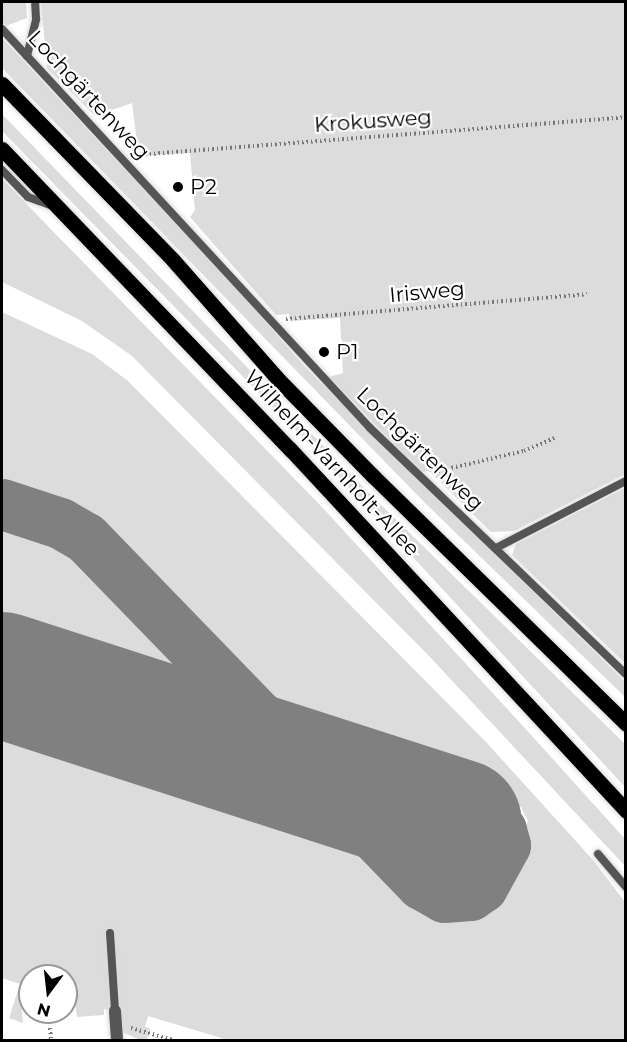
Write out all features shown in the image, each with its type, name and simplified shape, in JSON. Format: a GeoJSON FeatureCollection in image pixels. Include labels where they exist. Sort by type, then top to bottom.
{"type":"FeatureCollection","features":[{"type":"Feature","properties":{"kind":"main road","name":"Wilhelm-Varnholt-Allee"},"geometry":{"type":"LineString","coordinates":[[2,84],[173,260],[277,378],[373,476],[626,724]]}},
{"type":"Feature","properties":{"kind":"main road","name":"Wilhelm-Varnholt-Allee"},"geometry":{"type":"LineString","coordinates":[[2,149],[298,457],[626,811]]}},
{"type":"Feature","properties":{"kind":"street"},"geometry":{"type":"LineString","coordinates":[[115,1011],[117,1041]]}},
{"type":"Feature","properties":{"kind":"lane"},"geometry":{"type":"LineString","coordinates":[[27,56],[36,19],[35,2]]}},
{"type":"Feature","properties":{"kind":"lane","name":"Lochgärtenweg"},"geometry":{"type":"LineString","coordinates":[[2,29],[370,428],[626,674]]}},
{"type":"Feature","properties":{"kind":"lane"},"geometry":{"type":"LineString","coordinates":[[2,170],[28,197],[58,208]]}},
{"type":"Feature","properties":{"kind":"lane"},"geometry":{"type":"LineString","coordinates":[[496,548],[626,481]]}},
{"type":"Feature","properties":{"kind":"lane"},"geometry":{"type":"LineString","coordinates":[[598,854],[626,887]]}},
{"type":"Feature","properties":{"kind":"lane"},"geometry":{"type":"LineString","coordinates":[[110,933],[115,1011]]}},
{"type":"Feature","properties":{"kind":"path","name":"Krokusweg"},"geometry":{"type":"LineString","coordinates":[[123,158],[626,117]]}},
{"type":"Feature","properties":{"kind":"path","name":"Irisweg"},"geometry":{"type":"LineString","coordinates":[[270,320],[587,294]]}},
{"type":"Feature","properties":{"kind":"path"},"geometry":{"type":"LineString","coordinates":[[420,475],[524,451],[554,438]]}},
{"type":"Feature","properties":{"kind":"path"},"geometry":{"type":"LineString","coordinates":[[50,1028],[51,1041]]}},
{"type":"Feature","properties":{"kind":"path"},"geometry":{"type":"LineString","coordinates":[[149,1033],[173,1041]]}},
{"type":"Feature","properties":{"kind":"shaded area"},"geometry":{"type":"Polygon","coordinates":[[[2,2],[26,2],[27,18],[6,26],[2,21],[2,2]]]}},
{"type":"Feature","properties":{"kind":"shaded area"},"geometry":{"type":"Polygon","coordinates":[[[41,2],[625,2],[625,474],[514,531],[491,532],[429,471],[421,472],[329,377],[343,373],[340,318],[290,321],[289,314],[276,315],[190,217],[195,210],[190,153],[146,156],[146,148],[138,149],[132,103],[95,116],[47,68],[41,2]]]}},
{"type":"Feature","properties":{"kind":"shaded area"},"geometry":{"type":"Polygon","coordinates":[[[2,38],[239,291],[304,366],[625,682],[625,697],[425,503],[2,68],[2,38]]]}},
{"type":"Feature","properties":{"kind":"shaded area"},"geometry":{"type":"Polygon","coordinates":[[[2,114],[371,495],[625,744],[625,787],[305,440],[2,131],[2,114]]]}},
{"type":"Feature","properties":{"kind":"shaded area"},"geometry":{"type":"Polygon","coordinates":[[[2,179],[321,506],[532,736],[625,839],[625,866],[429,656],[132,356],[82,321],[2,282],[2,179]]]}},
{"type":"Feature","properties":{"kind":"shaded area"},"geometry":{"type":"Polygon","coordinates":[[[2,312],[92,354],[128,381],[487,743],[593,860],[625,902],[625,1040],[228,1040],[148,1016],[145,1027],[150,1028],[147,1039],[152,1040],[140,1040],[122,1032],[121,1013],[104,1009],[104,1015],[78,1017],[78,964],[18,964],[18,983],[2,978],[2,712],[328,818],[428,911],[442,917],[474,914],[494,901],[528,821],[521,807],[306,734],[274,709],[85,518],[2,488],[2,312]]]}},
{"type":"Feature","properties":{"kind":"shaded area"},"geometry":{"type":"Polygon","coordinates":[[[625,488],[625,663],[512,555],[516,544],[625,488]]]}},
{"type":"Feature","properties":{"kind":"shaded area"},"geometry":{"type":"Polygon","coordinates":[[[2,519],[71,543],[179,655],[186,671],[182,682],[171,688],[157,687],[2,637],[2,519]]]}},
{"type":"Feature","properties":{"kind":"shaded area"},"geometry":{"type":"Polygon","coordinates":[[[18,990],[18,1021],[9,1018],[18,990]]]}},
{"type":"Feature","properties":{"kind":"taxiway"},"geometry":{"type":"LineString","coordinates":[[2,504],[60,523],[86,538],[421,884],[444,897],[470,895],[482,887],[505,845],[501,830],[489,821],[459,823]]}},
{"type":"Feature","properties":{"kind":"taxiway"},"geometry":{"type":"LineString","coordinates":[[158,726],[186,730],[211,719],[221,695],[215,672]]}},
{"type":"Feature","properties":{"kind":"runway"},"geometry":{"type":"LineString","coordinates":[[2,675],[459,823]]}},
{"type":"Feature","properties":{"kind":"place","name":"P2"},"geometry":{"type":"Point","coordinates":[178,187]}},
{"type":"Feature","properties":{"kind":"place","name":"P1"},"geometry":{"type":"Point","coordinates":[324,352]}}]}
